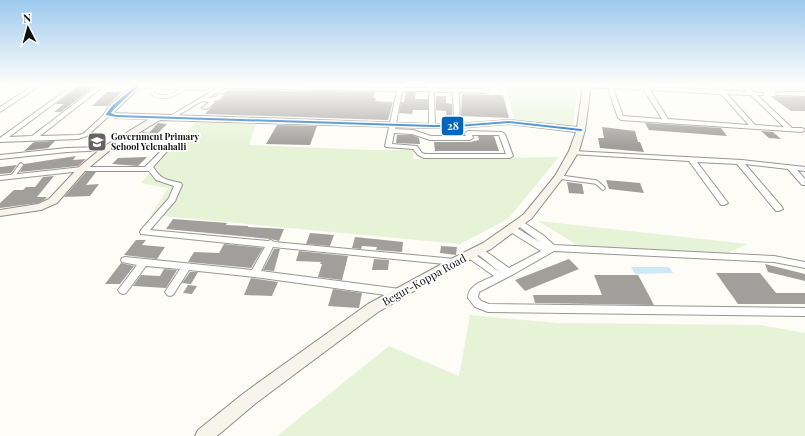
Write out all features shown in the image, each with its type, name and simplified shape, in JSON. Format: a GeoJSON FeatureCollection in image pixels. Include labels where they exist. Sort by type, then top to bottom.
{"type":"FeatureCollection","features":[{"type":"Feature","properties":{"kind":"street"},"geometry":{"type":"LineString","coordinates":[[1,140],[48,105]]}},
{"type":"Feature","properties":{"kind":"street"},"geometry":{"type":"LineString","coordinates":[[34,138],[76,105]]}},
{"type":"Feature","properties":{"kind":"street"},"geometry":{"type":"LineString","coordinates":[[1,140],[78,137],[85,135],[115,105]]}},
{"type":"Feature","properties":{"kind":"street"},"geometry":{"type":"LineString","coordinates":[[170,118],[191,105]]}},
{"type":"Feature","properties":{"kind":"street"},"geometry":{"type":"LineString","coordinates":[[205,108],[208,105]]}},
{"type":"Feature","properties":{"kind":"street"},"geometry":{"type":"LineString","coordinates":[[108,114],[158,118],[391,128],[457,126],[502,134],[510,156],[424,156],[420,154],[415,147],[388,146],[391,128],[397,105]]}},
{"type":"Feature","properties":{"kind":"street"},"geometry":{"type":"LineString","coordinates":[[431,105],[432,126]]}},
{"type":"Feature","properties":{"kind":"street"},"geometry":{"type":"LineString","coordinates":[[456,105],[457,126]]}},
{"type":"Feature","properties":{"kind":"street","name":"Begur-Koppa Road"},"geometry":{"type":"LineString","coordinates":[[204,436],[250,398],[373,308],[474,253],[516,226],[528,216],[559,177],[573,153],[581,130],[584,105]]}},
{"type":"Feature","properties":{"kind":"street"},"geometry":{"type":"LineString","coordinates":[[617,105],[622,118],[802,130]]}},
{"type":"Feature","properties":{"kind":"street"},"geometry":{"type":"LineString","coordinates":[[657,105],[666,121]]}},
{"type":"Feature","properties":{"kind":"street"},"geometry":{"type":"LineString","coordinates":[[735,105],[753,126]]}},
{"type":"Feature","properties":{"kind":"street"},"geometry":{"type":"LineString","coordinates":[[765,105],[790,129]]}},
{"type":"Feature","properties":{"kind":"street"},"geometry":{"type":"LineString","coordinates":[[0,213],[41,207],[48,204],[58,196],[82,169],[106,149],[158,118]]}},
{"type":"Feature","properties":{"kind":"street"},"geometry":{"type":"LineString","coordinates":[[391,128],[413,132],[430,138],[470,138],[468,133],[475,129],[516,123],[581,130]]}},
{"type":"Feature","properties":{"kind":"street"},"geometry":{"type":"LineString","coordinates":[[147,169],[168,147]]}},
{"type":"Feature","properties":{"kind":"street"},"geometry":{"type":"LineString","coordinates":[[0,157],[82,149],[106,149]]}},
{"type":"Feature","properties":{"kind":"street"},"geometry":{"type":"LineString","coordinates":[[573,153],[740,162],[805,169]]}},
{"type":"Feature","properties":{"kind":"street"},"geometry":{"type":"LineString","coordinates":[[692,160],[724,203]]}},
{"type":"Feature","properties":{"kind":"street"},"geometry":{"type":"LineString","coordinates":[[740,162],[779,209]]}},
{"type":"Feature","properties":{"kind":"street"},"geometry":{"type":"LineString","coordinates":[[790,167],[805,183]]}},
{"type":"Feature","properties":{"kind":"street"},"geometry":{"type":"LineString","coordinates":[[0,178],[82,169],[152,169],[153,174],[159,179],[178,185],[172,199],[144,232],[271,243],[455,262]]}},
{"type":"Feature","properties":{"kind":"street"},"geometry":{"type":"LineString","coordinates":[[516,226],[550,250]]}},
{"type":"Feature","properties":{"kind":"street"},"geometry":{"type":"LineString","coordinates":[[255,274],[271,243]]}},
{"type":"Feature","properties":{"kind":"street"},"geometry":{"type":"LineString","coordinates":[[805,265],[774,259],[550,250],[476,289],[473,293],[473,298],[478,304],[488,308],[805,312]]}},
{"type":"Feature","properties":{"kind":"street"},"geometry":{"type":"LineString","coordinates":[[474,253],[505,275]]}},
{"type":"Feature","properties":{"kind":"street"},"geometry":{"type":"LineString","coordinates":[[125,260],[255,274],[400,293]]}},
{"type":"Feature","properties":{"kind":"street"},"geometry":{"type":"LineString","coordinates":[[123,290],[144,262]]}},
{"type":"Feature","properties":{"kind":"street"},"geometry":{"type":"LineString","coordinates":[[170,292],[186,267]]}},
{"type":"Feature","properties":{"kind":"lane"},"geometry":{"type":"LineString","coordinates":[[13,176],[21,165]]}},
{"type":"Feature","properties":{"kind":"lane"},"geometry":{"type":"LineString","coordinates":[[559,177],[596,182],[603,188]]}},
{"type":"Feature","properties":{"kind":"green space"},"geometry":{"type":"Polygon","coordinates":[[[510,105],[575,105],[573,125],[514,119],[510,105]]]}},
{"type":"Feature","properties":{"kind":"green space"},"geometry":{"type":"Polygon","coordinates":[[[197,121],[256,124],[249,145],[372,150],[414,150],[413,159],[559,157],[508,219],[460,244],[151,215],[168,188],[141,183],[197,121]]]}},
{"type":"Feature","properties":{"kind":"green space"},"geometry":{"type":"Polygon","coordinates":[[[538,221],[748,244],[722,255],[590,253],[538,221]]]}},
{"type":"Feature","properties":{"kind":"green space"},"geometry":{"type":"Polygon","coordinates":[[[470,315],[558,323],[761,325],[805,333],[805,436],[277,436],[389,346],[459,376],[470,315]]]}},
{"type":"Feature","properties":{"kind":"water"},"geometry":{"type":"Polygon","coordinates":[[[631,267],[669,267],[673,273],[635,274],[631,267]]]}},
{"type":"Feature","properties":{"kind":"building"},"geometry":{"type":"Polygon","coordinates":[[[62,105],[70,105],[61,112],[54,112],[62,105]]]}},
{"type":"Feature","properties":{"kind":"building"},"geometry":{"type":"Polygon","coordinates":[[[213,105],[392,105],[388,120],[205,114],[213,105]]]}},
{"type":"Feature","properties":{"kind":"building"},"geometry":{"type":"Polygon","coordinates":[[[400,105],[428,105],[428,110],[413,110],[412,114],[399,113],[400,105]]]}},
{"type":"Feature","properties":{"kind":"building"},"geometry":{"type":"Polygon","coordinates":[[[436,105],[452,105],[452,122],[446,122],[446,111],[436,110],[436,105]]]}},
{"type":"Feature","properties":{"kind":"building"},"geometry":{"type":"Polygon","coordinates":[[[461,105],[506,105],[509,118],[461,116],[461,105]]]}},
{"type":"Feature","properties":{"kind":"building"},"geometry":{"type":"Polygon","coordinates":[[[783,105],[805,105],[805,111],[791,111],[783,105]]]}},
{"type":"Feature","properties":{"kind":"building"},"geometry":{"type":"Polygon","coordinates":[[[158,123],[167,124],[145,146],[131,146],[136,141],[128,141],[143,132],[149,133],[158,123]]]}},
{"type":"Feature","properties":{"kind":"building"},"geometry":{"type":"Polygon","coordinates":[[[645,123],[721,128],[727,136],[649,130],[645,123]]]}},
{"type":"Feature","properties":{"kind":"building"},"geometry":{"type":"Polygon","coordinates":[[[277,125],[317,126],[310,145],[266,144],[277,125]]]}},
{"type":"Feature","properties":{"kind":"building"},"geometry":{"type":"Polygon","coordinates":[[[602,127],[635,131],[638,142],[640,142],[644,152],[600,148],[598,138],[604,138],[602,127]]]}},
{"type":"Feature","properties":{"kind":"building"},"geometry":{"type":"Polygon","coordinates":[[[761,131],[773,132],[781,139],[769,138],[761,131]]]}},
{"type":"Feature","properties":{"kind":"building"},"geometry":{"type":"Polygon","coordinates":[[[397,135],[412,135],[419,138],[420,144],[396,143],[397,135]]]}},
{"type":"Feature","properties":{"kind":"building"},"geometry":{"type":"Polygon","coordinates":[[[478,136],[494,136],[499,151],[435,151],[434,142],[470,142],[479,140],[478,136]]]}},
{"type":"Feature","properties":{"kind":"building"},"geometry":{"type":"Polygon","coordinates":[[[55,141],[48,148],[24,151],[34,142],[55,141]]]}},
{"type":"Feature","properties":{"kind":"building"},"geometry":{"type":"Polygon","coordinates":[[[76,156],[73,160],[86,159],[78,166],[20,172],[24,164],[76,156]]]}},
{"type":"Feature","properties":{"kind":"building"},"geometry":{"type":"Polygon","coordinates":[[[147,157],[138,166],[112,164],[118,158],[147,157]]]}},
{"type":"Feature","properties":{"kind":"building"},"geometry":{"type":"Polygon","coordinates":[[[17,165],[11,173],[0,174],[0,167],[17,165]]]}},
{"type":"Feature","properties":{"kind":"building"},"geometry":{"type":"Polygon","coordinates":[[[86,172],[96,172],[86,185],[99,184],[90,196],[64,197],[86,172]]]}},
{"type":"Feature","properties":{"kind":"building"},"geometry":{"type":"Polygon","coordinates":[[[54,176],[37,197],[47,197],[44,200],[38,203],[0,208],[0,203],[14,190],[23,190],[26,187],[35,187],[43,177],[54,176]]]}},
{"type":"Feature","properties":{"kind":"building"},"geometry":{"type":"Polygon","coordinates":[[[606,180],[640,183],[644,193],[609,189],[606,180]]]}},
{"type":"Feature","properties":{"kind":"building"},"geometry":{"type":"Polygon","coordinates":[[[567,182],[582,184],[584,194],[569,193],[567,182]]]}},
{"type":"Feature","properties":{"kind":"building"},"geometry":{"type":"Polygon","coordinates":[[[173,219],[227,223],[226,225],[248,227],[284,229],[279,241],[166,229],[173,219]]]}},
{"type":"Feature","properties":{"kind":"building"},"geometry":{"type":"Polygon","coordinates":[[[310,233],[334,235],[330,246],[306,244],[310,233]]]}},
{"type":"Feature","properties":{"kind":"building"},"geometry":{"type":"Polygon","coordinates":[[[355,237],[403,242],[402,252],[376,250],[377,247],[362,246],[361,249],[352,248],[355,237]]]}},
{"type":"Feature","properties":{"kind":"building"},"geometry":{"type":"Polygon","coordinates":[[[136,240],[146,240],[142,245],[165,247],[157,259],[124,255],[136,240]]]}},
{"type":"Feature","properties":{"kind":"building"},"geometry":{"type":"Polygon","coordinates":[[[224,244],[263,248],[251,268],[188,262],[194,252],[219,253],[224,244]]]}},
{"type":"Feature","properties":{"kind":"building"},"geometry":{"type":"Polygon","coordinates":[[[441,246],[457,247],[456,255],[440,253],[441,246]]]}},
{"type":"Feature","properties":{"kind":"building"},"geometry":{"type":"Polygon","coordinates":[[[274,249],[280,249],[274,271],[263,270],[274,249]]]}},
{"type":"Feature","properties":{"kind":"building"},"geometry":{"type":"Polygon","coordinates":[[[299,251],[348,256],[342,280],[318,277],[322,264],[320,264],[321,262],[296,261],[299,251]]]}},
{"type":"Feature","properties":{"kind":"building"},"geometry":{"type":"Polygon","coordinates":[[[374,259],[389,260],[388,270],[372,270],[374,259]]]}},
{"type":"Feature","properties":{"kind":"building"},"geometry":{"type":"Polygon","coordinates":[[[569,259],[579,269],[525,291],[515,280],[569,259]]]}},
{"type":"Feature","properties":{"kind":"building"},"geometry":{"type":"Polygon","coordinates":[[[121,263],[134,266],[120,284],[105,284],[121,263]]]}},
{"type":"Feature","properties":{"kind":"building"},"geometry":{"type":"Polygon","coordinates":[[[765,264],[805,274],[805,281],[768,272],[765,264]]]}},
{"type":"Feature","properties":{"kind":"building"},"geometry":{"type":"Polygon","coordinates":[[[164,269],[177,270],[166,288],[133,286],[141,275],[160,276],[164,269]]]}},
{"type":"Feature","properties":{"kind":"building"},"geometry":{"type":"Polygon","coordinates":[[[190,272],[198,272],[191,284],[182,283],[190,272]]]}},
{"type":"Feature","properties":{"kind":"building"},"geometry":{"type":"Polygon","coordinates":[[[716,273],[760,273],[776,293],[805,293],[805,304],[738,304],[716,273]]]}},
{"type":"Feature","properties":{"kind":"building"},"geometry":{"type":"Polygon","coordinates":[[[594,275],[638,275],[654,305],[535,303],[533,295],[602,295],[594,275]]]}},
{"type":"Feature","properties":{"kind":"building"},"geometry":{"type":"Polygon","coordinates":[[[251,278],[278,282],[272,296],[244,295],[251,278]]]}},
{"type":"Feature","properties":{"kind":"building"},"geometry":{"type":"Polygon","coordinates":[[[188,285],[197,286],[192,294],[183,293],[188,285]]]}},
{"type":"Feature","properties":{"kind":"building"},"geometry":{"type":"Polygon","coordinates":[[[333,289],[362,293],[359,308],[328,306],[333,289]]]}},
{"type":"Feature","properties":{"kind":"transit line","name":"28"},"geometry":{"type":"LineString","coordinates":[[115,105],[108,114],[116,116],[432,126],[457,126],[509,122],[581,130]]}},
{"type":"Feature","properties":{"kind":"place","name":"Government Primary School Yelenahalli"},"geometry":{"type":"Point","coordinates":[97,142]}}]}
